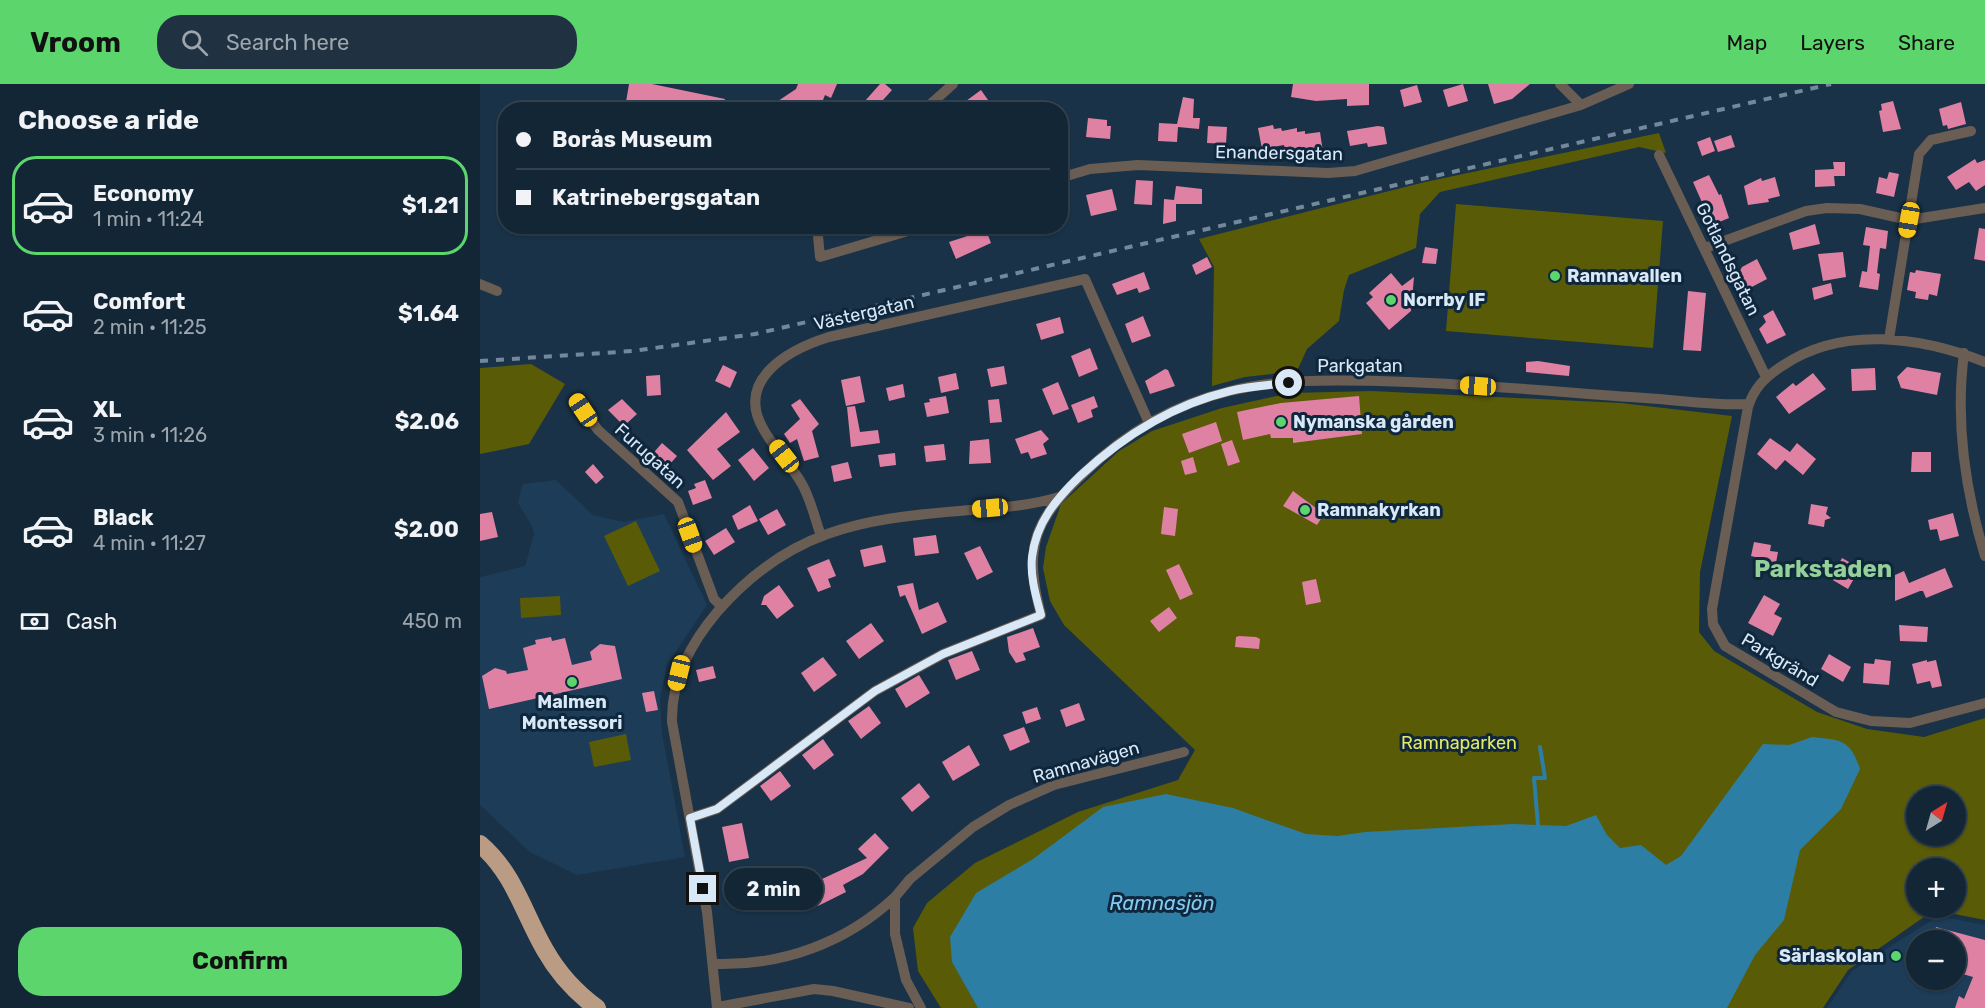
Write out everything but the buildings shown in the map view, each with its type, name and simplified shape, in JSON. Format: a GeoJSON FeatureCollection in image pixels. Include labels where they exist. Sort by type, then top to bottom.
{"type":"FeatureCollection","features":[{"type":"Feature","properties":{"kind":"highway"},"geometry":{"type":"LineString","coordinates":[[480,844],[512,880],[557,969],[570,985],[597,1008]]}},
{"type":"Feature","properties":{"kind":"street"},"geometry":{"type":"LineString","coordinates":[[933,102],[953,84]]}},
{"type":"Feature","properties":{"kind":"street"},"geometry":{"type":"LineString","coordinates":[[1560,84],[1581,105]]}},
{"type":"Feature","properties":{"kind":"street","name":"Enandersgatan"},"geometry":{"type":"LineString","coordinates":[[1068,176],[1090,169],[1138,165],[1328,173],[1355,171],[1581,105],[1629,84]]}},
{"type":"Feature","properties":{"kind":"street"},"geometry":{"type":"LineString","coordinates":[[1889,339],[1919,154],[1924,147],[1938,137],[1971,131]]}},
{"type":"Feature","properties":{"kind":"street","name":"Gotlandsgatan"},"geometry":{"type":"LineString","coordinates":[[1659,155],[1766,377]]}},
{"type":"Feature","properties":{"kind":"street"},"geometry":{"type":"LineString","coordinates":[[1705,248],[1806,211],[1827,208],[1860,209],[1909,220],[1985,208]]}},
{"type":"Feature","properties":{"kind":"street"},"geometry":{"type":"LineString","coordinates":[[819,234],[820,257],[898,234]]}},
{"type":"Feature","properties":{"kind":"street","name":"Västergatan"},"geometry":{"type":"LineString","coordinates":[[821,536],[803,486],[765,432],[754,401],[758,384],[775,364],[802,345],[1085,279],[1149,423]]}},
{"type":"Feature","properties":{"kind":"street"},"geometry":{"type":"LineString","coordinates":[[480,284],[497,291]]}},
{"type":"Feature","properties":{"kind":"street"},"geometry":{"type":"LineString","coordinates":[[1766,377],[1790,360],[1827,346],[1864,339],[1889,339],[1964,353],[1985,362]]}},
{"type":"Feature","properties":{"kind":"street"},"geometry":{"type":"LineString","coordinates":[[1964,353],[1961,432],[1969,502],[1985,556]]}},
{"type":"Feature","properties":{"kind":"street","name":"Parkgränd"},"geometry":{"type":"LineString","coordinates":[[1766,377],[1758,386],[1749,404],[1714,590],[1713,624],[1725,646],[1821,704],[1856,718],[1910,723],[1985,703]]}},
{"type":"Feature","properties":{"kind":"street","name":"Parkgatan"},"geometry":{"type":"LineString","coordinates":[[690,818],[717,809],[875,691],[943,654],[1041,615],[1032,581],[1032,558],[1036,538],[1046,514],[1059,497],[1108,450],[1149,423],[1230,391],[1289,383],[1411,382],[1749,404]]}},
{"type":"Feature","properties":{"kind":"street","name":"Furugatan"},"geometry":{"type":"LineString","coordinates":[[576,399],[598,430],[678,502],[714,599],[722,607]]}},
{"type":"Feature","properties":{"kind":"street"},"geometry":{"type":"LineString","coordinates":[[895,897],[895,934],[901,965],[915,1007],[833,991],[814,990],[717,1007],[714,964],[672,722],[672,704],[679,673],[687,654],[722,607],[766,564],[821,536],[871,520],[1032,505],[1059,497]]}},
{"type":"Feature","properties":{"kind":"street","name":"Ramnavägen"},"geometry":{"type":"LineString","coordinates":[[714,964],[761,961],[826,944],[849,933],[895,897],[910,879],[947,847],[973,827],[1009,805],[1054,785],[1184,752]]}},
{"type":"Feature","properties":{"kind":"shaded area","name":"Malmen Montessori"},"geometry":{"type":"Polygon","coordinates":[[[556,480],[593,515],[623,522],[664,514],[707,605],[667,665],[660,699],[662,733],[685,857],[577,875],[530,852],[480,805],[480,577],[525,566],[534,534],[532,526],[518,503],[523,484],[556,480]]]}},
{"type":"Feature","properties":{"kind":"shaded area","name":"Särlaskolan"},"geometry":{"type":"Polygon","coordinates":[[[1935,918],[1948,918],[1985,925],[1985,1008],[1827,1008],[1852,971],[1906,936],[1906,990],[1966,990],[1966,930],[1916,930],[1935,918]]]}},
{"type":"Feature","properties":{"kind":"green space"},"geometry":{"type":"Polygon","coordinates":[[[1659,133],[1666,153],[1639,147],[1440,192],[1420,214],[1416,248],[1349,275],[1339,321],[1307,349],[1297,371],[1245,377],[1212,386],[1214,267],[1199,239],[1425,182],[1659,133]]]}},
{"type":"Feature","properties":{"kind":"green space","name":"Ramnavallen"},"geometry":{"type":"Polygon","coordinates":[[[1456,204],[1663,221],[1653,348],[1446,331],[1456,204]]]}},
{"type":"Feature","properties":{"kind":"green space"},"geometry":{"type":"Polygon","coordinates":[[[531,364],[565,384],[529,444],[480,454],[480,368],[531,364]]]}},
{"type":"Feature","properties":{"kind":"green space","name":"Ramnaparken"},"geometry":{"type":"Polygon","coordinates":[[[1372,391],[1621,403],[1732,416],[1700,572],[1699,632],[1714,651],[1817,712],[1867,729],[1924,737],[1985,718],[1985,920],[1966,916],[1966,858],[1906,858],[1906,918],[1923,918],[1848,970],[1823,1008],[941,1008],[918,971],[913,928],[927,903],[975,863],[1078,812],[1178,780],[1195,750],[1064,625],[1050,601],[1043,568],[1046,547],[1061,504],[1119,451],[1152,431],[1222,408],[1290,393],[1372,391]]]}},
{"type":"Feature","properties":{"kind":"green space"},"geometry":{"type":"Polygon","coordinates":[[[636,521],[660,571],[628,586],[604,536],[636,521]]]}},
{"type":"Feature","properties":{"kind":"green space"},"geometry":{"type":"Polygon","coordinates":[[[560,596],[561,615],[521,618],[520,598],[560,596]]]}},
{"type":"Feature","properties":{"kind":"green space"},"geometry":{"type":"Polygon","coordinates":[[[626,734],[631,760],[594,767],[589,742],[626,734]]]}},
{"type":"Feature","properties":{"kind":"water","name":"Ramnasjön"},"geometry":{"type":"Polygon","coordinates":[[[1812,737],[1830,739],[1848,746],[1860,769],[1841,809],[1800,850],[1784,920],[1755,955],[1727,1008],[978,1008],[952,962],[950,937],[976,893],[1033,859],[1103,807],[1166,794],[1233,808],[1306,834],[1337,836],[1365,832],[1513,824],[1566,826],[1596,815],[1607,835],[1620,848],[1641,845],[1666,865],[1681,856],[1763,744],[1789,745],[1812,737]]]}},
{"type":"Feature","properties":{"kind":"waterway"},"geometry":{"type":"LineString","coordinates":[[1538,825],[1534,778],[1545,778],[1540,747]]}},
{"type":"Feature","properties":{"kind":"railway"},"geometry":{"type":"LineString","coordinates":[[480,361],[633,351],[755,334],[1831,84]]}},
{"type":"Feature","properties":{"kind":"place","name":"Ramnavallen"},"geometry":{"type":"Point","coordinates":[1555,276]}},
{"type":"Feature","properties":{"kind":"place","name":"Norrby IF"},"geometry":{"type":"Point","coordinates":[1391,300]}},
{"type":"Feature","properties":{"kind":"place","name":"Nymanska gården"},"geometry":{"type":"Point","coordinates":[1281,422]}},
{"type":"Feature","properties":{"kind":"place","name":"Ramnakyrkan"},"geometry":{"type":"Point","coordinates":[1305,510]}},
{"type":"Feature","properties":{"kind":"place","name":"Malmen Montessori"},"geometry":{"type":"Point","coordinates":[572,682]}},
{"type":"Feature","properties":{"kind":"place","name":"Särlaskolan"},"geometry":{"type":"Point","coordinates":[1896,956]}},
{"type":"Feature","properties":{"kind":"district","name":"Parkstaden"},"geometry":{"type":"Point","coordinates":[1823,569]}},
{"type":"Feature","properties":{"kind":"route"},"geometry":{"type":"LineString","coordinates":[[703,889],[690,818],[717,809],[875,691],[943,654],[1041,615],[1032,581],[1032,558],[1036,538],[1046,514],[1059,497],[1108,450],[1149,423],[1200,401],[1230,391],[1289,383]]}}]}
